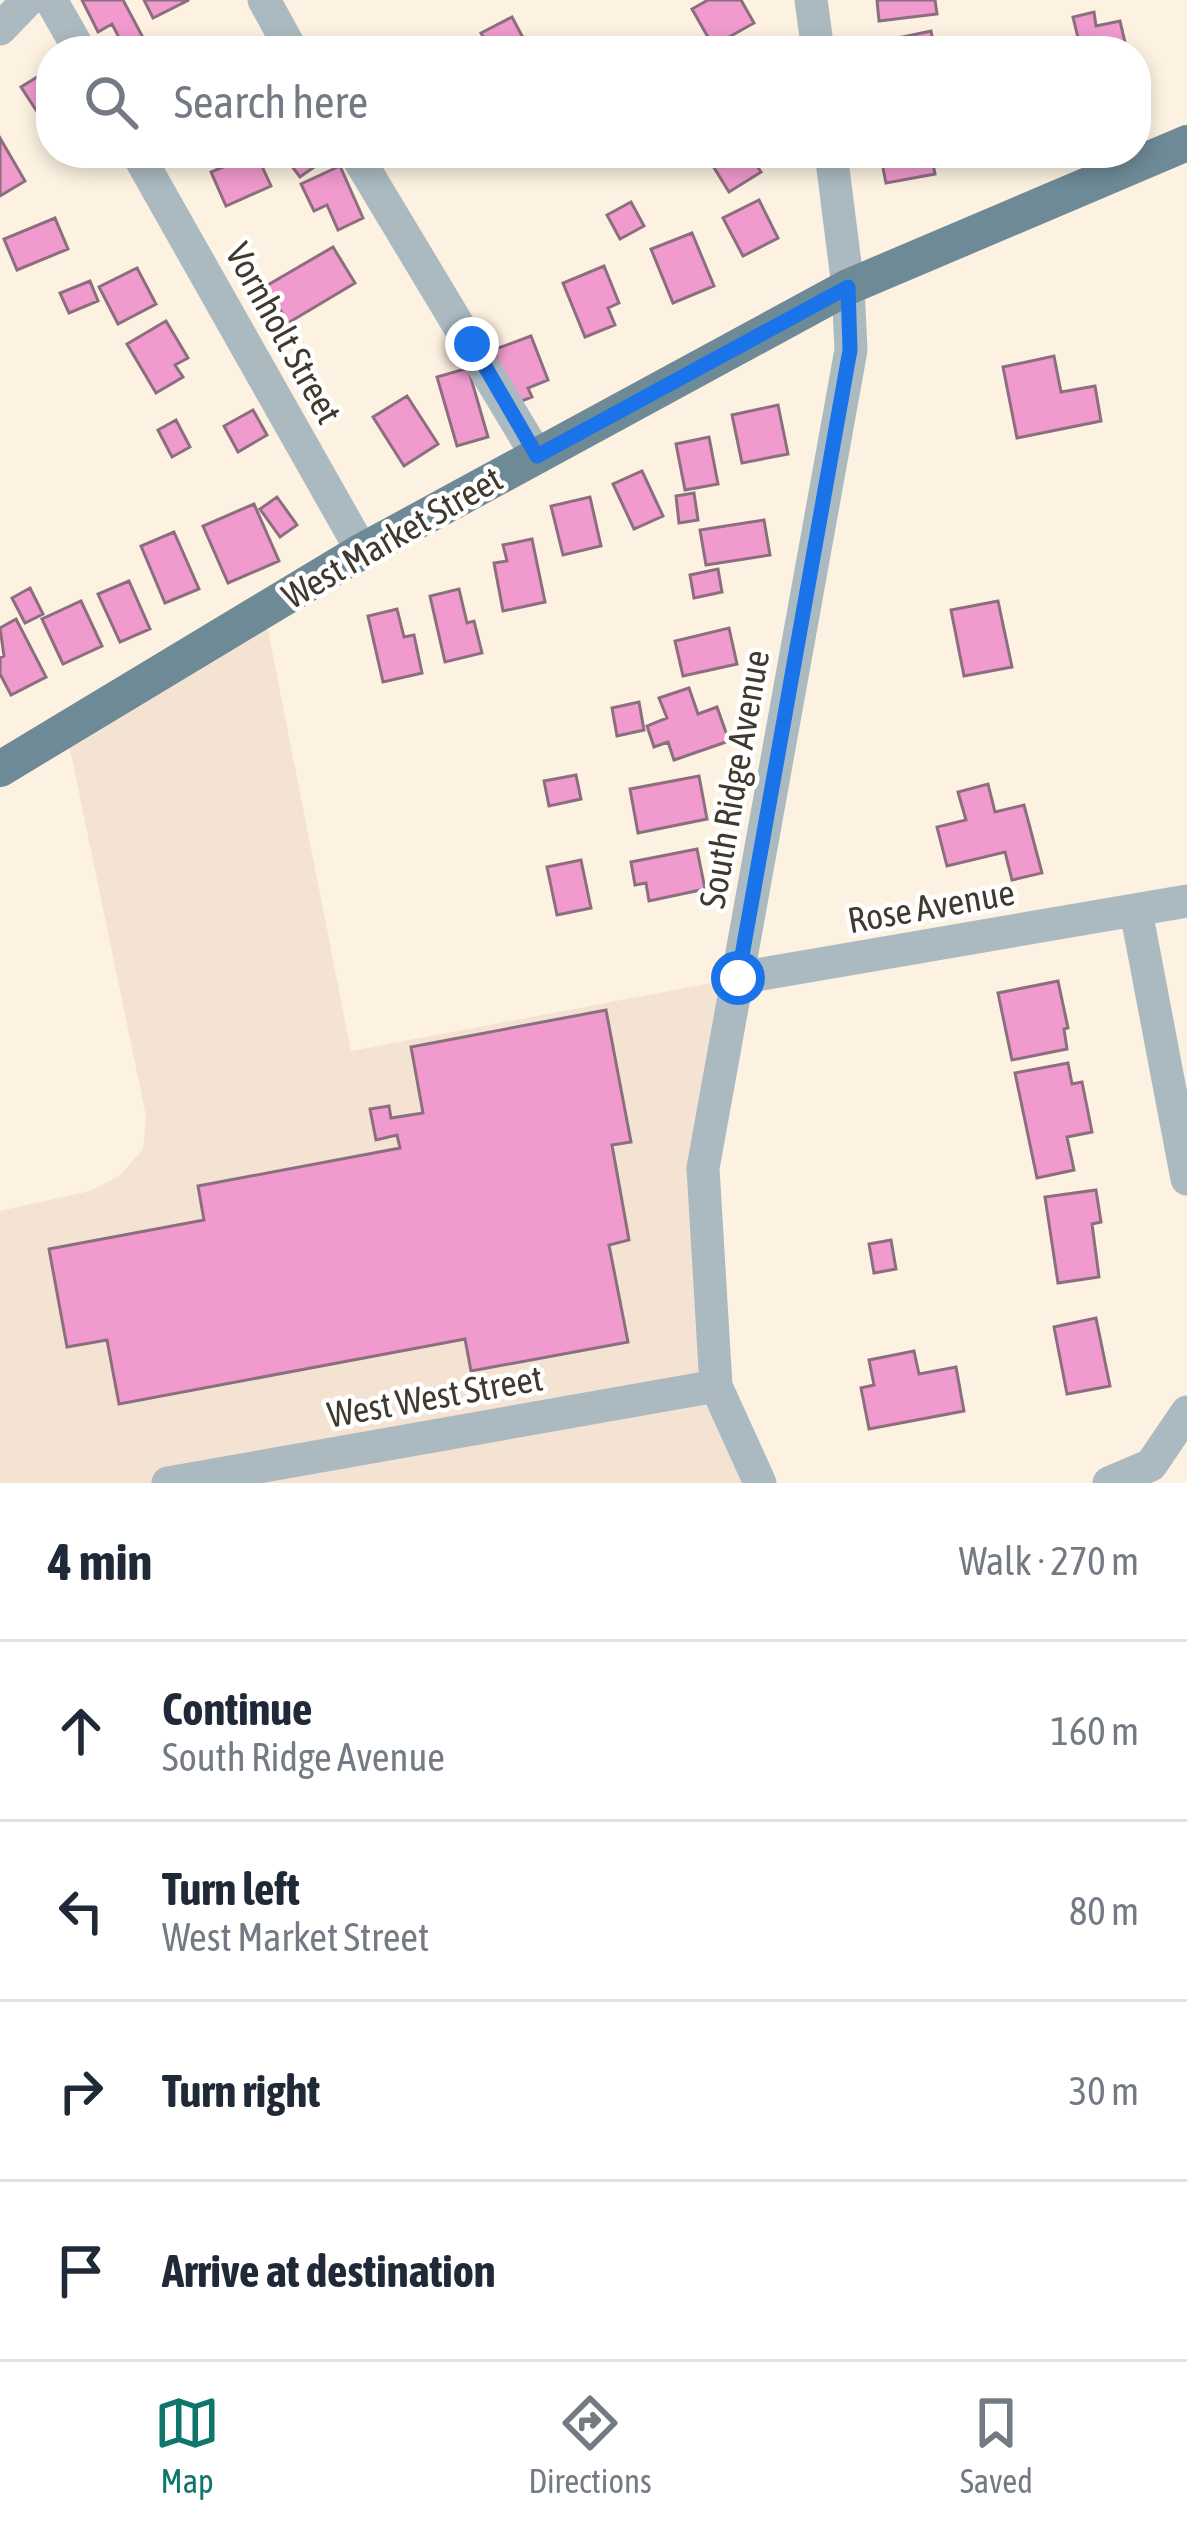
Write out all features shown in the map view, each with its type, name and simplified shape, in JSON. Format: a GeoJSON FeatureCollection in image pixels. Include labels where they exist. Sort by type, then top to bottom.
{"type":"FeatureCollection","features":[{"type":"Feature","properties":{"kind":"main road","name":"West Market Street"},"geometry":{"type":"LineString","coordinates":[[1151,158],[1187,143]]}},
{"type":"Feature","properties":{"kind":"main road","name":"West Market Street"},"geometry":{"type":"LineString","coordinates":[[0,770],[362,550],[848,287],[1128,168]]}},
{"type":"Feature","properties":{"kind":"street"},"geometry":{"type":"LineString","coordinates":[[0,29],[28,0]]}},
{"type":"Feature","properties":{"kind":"street"},"geometry":{"type":"LineString","coordinates":[[51,0],[71,36]]}},
{"type":"Feature","properties":{"kind":"street"},"geometry":{"type":"LineString","coordinates":[[263,0],[283,36]]}},
{"type":"Feature","properties":{"kind":"street"},"geometry":{"type":"LineString","coordinates":[[811,0],[816,36]]}},
{"type":"Feature","properties":{"kind":"street","name":"Vornholt Street"},"geometry":{"type":"LineString","coordinates":[[146,168],[362,550]]}},
{"type":"Feature","properties":{"kind":"street"},"geometry":{"type":"LineString","coordinates":[[364,168],[537,456]]}},
{"type":"Feature","properties":{"kind":"street","name":"South Ridge Avenue"},"geometry":{"type":"LineString","coordinates":[[760,1483],[716,1387],[703,1168],[850,350],[848,287],[833,168]]}},
{"type":"Feature","properties":{"kind":"street","name":"Rose Avenue"},"geometry":{"type":"LineString","coordinates":[[738,978],[1187,901]]}},
{"type":"Feature","properties":{"kind":"street"},"geometry":{"type":"LineString","coordinates":[[1136,911],[1187,1179]]}},
{"type":"Feature","properties":{"kind":"street","name":"West West Street"},"geometry":{"type":"LineString","coordinates":[[168,1483],[716,1387]]}},
{"type":"Feature","properties":{"kind":"street"},"geometry":{"type":"LineString","coordinates":[[1109,1483],[1151,1465],[1187,1412]]}},
{"type":"Feature","properties":{"kind":"shaded area"},"geometry":{"type":"Polygon","coordinates":[[[264,610],[351,1051],[738,978],[703,1168],[716,1386],[759,1483],[0,1483],[0,1211],[90,1191],[119,1176],[143,1149],[146,1116],[66,730],[264,610]]]}},
{"type":"Feature","properties":{"kind":"building"},"geometry":{"type":"Polygon","coordinates":[[[82,0],[123,0],[142,36],[118,36],[112,24],[98,32],[82,0]]]}},
{"type":"Feature","properties":{"kind":"building"},"geometry":{"type":"Polygon","coordinates":[[[144,0],[189,0],[153,18],[144,0]]]}},
{"type":"Feature","properties":{"kind":"building"},"geometry":{"type":"Polygon","coordinates":[[[708,0],[741,0],[754,23],[731,36],[707,36],[692,9],[708,0]]]}},
{"type":"Feature","properties":{"kind":"building"},"geometry":{"type":"Polygon","coordinates":[[[877,0],[935,0],[937,14],[879,21],[877,0]]]}},
{"type":"Feature","properties":{"kind":"building"},"geometry":{"type":"Polygon","coordinates":[[[1094,12],[1096,26],[1120,21],[1124,36],[1078,36],[1073,17],[1094,12]]]}},
{"type":"Feature","properties":{"kind":"building"},"geometry":{"type":"Polygon","coordinates":[[[512,17],[522,36],[483,36],[512,17]]]}},
{"type":"Feature","properties":{"kind":"building"},"geometry":{"type":"Polygon","coordinates":[[[36,78],[36,110],[21,87],[36,78]]]}},
{"type":"Feature","properties":{"kind":"building"},"geometry":{"type":"Polygon","coordinates":[[[0,138],[25,181],[0,196],[0,138]]]}},
{"type":"Feature","properties":{"kind":"building"},"geometry":{"type":"Polygon","coordinates":[[[263,168],[271,186],[226,206],[211,172],[263,168]]]}},
{"type":"Feature","properties":{"kind":"building"},"geometry":{"type":"Polygon","coordinates":[[[341,168],[363,218],[338,230],[327,205],[314,211],[301,184],[341,168]]]}},
{"type":"Feature","properties":{"kind":"building"},"geometry":{"type":"Polygon","coordinates":[[[714,168],[758,168],[761,172],[729,192],[714,168]]]}},
{"type":"Feature","properties":{"kind":"building"},"geometry":{"type":"Polygon","coordinates":[[[883,168],[934,168],[935,174],[886,183],[883,168]]]}},
{"type":"Feature","properties":{"kind":"building"},"geometry":{"type":"Polygon","coordinates":[[[759,200],[778,238],[743,256],[723,218],[759,200]]]}},
{"type":"Feature","properties":{"kind":"building"},"geometry":{"type":"Polygon","coordinates":[[[631,202],[644,226],[620,239],[607,215],[631,202]]]}},
{"type":"Feature","properties":{"kind":"building"},"geometry":{"type":"Polygon","coordinates":[[[55,218],[68,249],[17,270],[4,239],[55,218]]]}},
{"type":"Feature","properties":{"kind":"building"},"geometry":{"type":"Polygon","coordinates":[[[692,233],[714,286],[673,303],[651,249],[692,233]]]}},
{"type":"Feature","properties":{"kind":"building"},"geometry":{"type":"Polygon","coordinates":[[[333,247],[355,283],[288,323],[266,286],[333,247]]]}},
{"type":"Feature","properties":{"kind":"building"},"geometry":{"type":"Polygon","coordinates":[[[604,266],[619,303],[608,308],[615,325],[585,337],[563,283],[604,266]]]}},
{"type":"Feature","properties":{"kind":"building"},"geometry":{"type":"Polygon","coordinates":[[[137,268],[156,304],[118,324],[99,287],[137,268]]]}},
{"type":"Feature","properties":{"kind":"building"},"geometry":{"type":"Polygon","coordinates":[[[90,281],[98,301],[69,313],[60,293],[90,281]]]}},
{"type":"Feature","properties":{"kind":"building"},"geometry":{"type":"Polygon","coordinates":[[[166,321],[188,358],[175,365],[183,377],[156,393],[127,344],[166,321]]]}},
{"type":"Feature","properties":{"kind":"building"},"geometry":{"type":"Polygon","coordinates":[[[531,336],[548,380],[528,388],[532,397],[514,404],[493,350],[531,336]]]}},
{"type":"Feature","properties":{"kind":"building"},"geometry":{"type":"Polygon","coordinates":[[[1054,356],[1061,392],[1095,386],[1101,421],[1017,438],[1003,367],[1054,356]]]}},
{"type":"Feature","properties":{"kind":"building"},"geometry":{"type":"Polygon","coordinates":[[[468,368],[488,437],[457,446],[437,377],[468,368]]]}},
{"type":"Feature","properties":{"kind":"building"},"geometry":{"type":"Polygon","coordinates":[[[407,396],[438,444],[404,466],[373,417],[407,396]]]}},
{"type":"Feature","properties":{"kind":"building"},"geometry":{"type":"Polygon","coordinates":[[[778,405],[788,454],[742,463],[732,415],[778,405]]]}},
{"type":"Feature","properties":{"kind":"building"},"geometry":{"type":"Polygon","coordinates":[[[253,410],[267,435],[238,452],[224,426],[253,410]]]}},
{"type":"Feature","properties":{"kind":"building"},"geometry":{"type":"Polygon","coordinates":[[[176,420],[190,447],[172,457],[158,430],[176,420]]]}},
{"type":"Feature","properties":{"kind":"building"},"geometry":{"type":"Polygon","coordinates":[[[709,437],[718,484],[685,490],[676,444],[709,437]]]}},
{"type":"Feature","properties":{"kind":"building"},"geometry":{"type":"Polygon","coordinates":[[[642,471],[663,516],[634,529],[613,484],[642,471]]]}},
{"type":"Feature","properties":{"kind":"building"},"geometry":{"type":"Polygon","coordinates":[[[694,493],[698,520],[679,523],[676,496],[694,493]]]}},
{"type":"Feature","properties":{"kind":"building"},"geometry":{"type":"Polygon","coordinates":[[[277,497],[297,525],[280,537],[260,509],[277,497]]]}},
{"type":"Feature","properties":{"kind":"building"},"geometry":{"type":"Polygon","coordinates":[[[590,497],[601,546],[563,555],[551,506],[590,497]]]}},
{"type":"Feature","properties":{"kind":"building"},"geometry":{"type":"Polygon","coordinates":[[[254,504],[279,561],[228,583],[203,526],[254,504]]]}},
{"type":"Feature","properties":{"kind":"building"},"geometry":{"type":"Polygon","coordinates":[[[764,520],[770,555],[706,565],[700,530],[764,520]]]}},
{"type":"Feature","properties":{"kind":"building"},"geometry":{"type":"Polygon","coordinates":[[[174,532],[199,589],[165,603],[141,546],[174,532]]]}},
{"type":"Feature","properties":{"kind":"building"},"geometry":{"type":"Polygon","coordinates":[[[532,539],[545,602],[503,611],[494,563],[507,561],[503,545],[532,539]]]}},
{"type":"Feature","properties":{"kind":"building"},"geometry":{"type":"Polygon","coordinates":[[[718,569],[722,592],[694,598],[690,575],[718,569]]]}},
{"type":"Feature","properties":{"kind":"building"},"geometry":{"type":"Polygon","coordinates":[[[129,581],[150,629],[120,642],[98,594],[129,581]]]}},
{"type":"Feature","properties":{"kind":"building"},"geometry":{"type":"Polygon","coordinates":[[[30,588],[43,614],[25,623],[12,598],[30,588]]]}},
{"type":"Feature","properties":{"kind":"building"},"geometry":{"type":"Polygon","coordinates":[[[459,589],[467,623],[474,621],[482,653],[445,662],[430,596],[459,589]]]}},
{"type":"Feature","properties":{"kind":"building"},"geometry":{"type":"Polygon","coordinates":[[[81,601],[102,646],[63,664],[42,619],[81,601]]]}},
{"type":"Feature","properties":{"kind":"building"},"geometry":{"type":"Polygon","coordinates":[[[998,601],[1012,667],[964,676],[951,610],[998,601]]]}},
{"type":"Feature","properties":{"kind":"building"},"geometry":{"type":"Polygon","coordinates":[[[397,609],[404,637],[414,635],[422,673],[383,682],[368,616],[397,609]]]}},
{"type":"Feature","properties":{"kind":"building"},"geometry":{"type":"Polygon","coordinates":[[[16,619],[46,677],[11,695],[0,674],[4,656],[0,628],[16,619]]]}},
{"type":"Feature","properties":{"kind":"building"},"geometry":{"type":"Polygon","coordinates":[[[729,628],[737,664],[683,676],[675,641],[729,628]]]}},
{"type":"Feature","properties":{"kind":"building"},"geometry":{"type":"Polygon","coordinates":[[[689,688],[698,714],[717,707],[729,741],[674,760],[668,742],[654,747],[647,726],[667,718],[659,698],[689,688]]]}},
{"type":"Feature","properties":{"kind":"building"},"geometry":{"type":"Polygon","coordinates":[[[639,702],[644,730],[617,736],[612,708],[639,702]]]}},
{"type":"Feature","properties":{"kind":"building"},"geometry":{"type":"Polygon","coordinates":[[[576,775],[581,799],[549,806],[544,781],[576,775]]]}},
{"type":"Feature","properties":{"kind":"building"},"geometry":{"type":"Polygon","coordinates":[[[699,776],[707,819],[638,833],[630,789],[699,776]]]}},
{"type":"Feature","properties":{"kind":"building"},"geometry":{"type":"Polygon","coordinates":[[[988,784],[995,812],[1024,805],[1042,873],[1012,880],[1005,852],[947,866],[937,827],[966,820],[958,792],[988,784]]]}},
{"type":"Feature","properties":{"kind":"building"},"geometry":{"type":"Polygon","coordinates":[[[697,849],[705,889],[649,901],[646,883],[635,885],[631,862],[697,849]]]}},
{"type":"Feature","properties":{"kind":"building"},"geometry":{"type":"Polygon","coordinates":[[[581,860],[591,908],[557,915],[547,867],[581,860]]]}},
{"type":"Feature","properties":{"kind":"building"},"geometry":{"type":"Polygon","coordinates":[[[1058,981],[1068,1028],[1064,1029],[1067,1049],[1012,1060],[998,993],[1058,981]]]}},
{"type":"Feature","properties":{"kind":"building"},"geometry":{"type":"Polygon","coordinates":[[[606,1010],[631,1142],[612,1145],[629,1240],[609,1245],[628,1342],[471,1371],[465,1339],[119,1404],[107,1340],[67,1347],[49,1249],[204,1220],[198,1186],[400,1148],[397,1135],[376,1140],[370,1109],[389,1106],[391,1118],[423,1113],[411,1047],[606,1010]]]}},
{"type":"Feature","properties":{"kind":"building"},"geometry":{"type":"Polygon","coordinates":[[[1068,1063],[1072,1084],[1082,1082],[1092,1132],[1067,1137],[1074,1170],[1037,1178],[1015,1073],[1068,1063]]]}},
{"type":"Feature","properties":{"kind":"building"},"geometry":{"type":"Polygon","coordinates":[[[1096,1190],[1101,1222],[1092,1224],[1099,1277],[1058,1283],[1045,1197],[1096,1190]]]}},
{"type":"Feature","properties":{"kind":"building"},"geometry":{"type":"Polygon","coordinates":[[[891,1240],[896,1269],[874,1273],[869,1244],[891,1240]]]}},
{"type":"Feature","properties":{"kind":"building"},"geometry":{"type":"Polygon","coordinates":[[[1096,1318],[1110,1386],[1067,1394],[1054,1327],[1096,1318]]]}},
{"type":"Feature","properties":{"kind":"building"},"geometry":{"type":"Polygon","coordinates":[[[914,1351],[919,1374],[956,1367],[964,1411],[869,1429],[861,1388],[874,1385],[869,1360],[914,1351]]]}},
{"type":"Feature","properties":{"kind":"route"},"geometry":{"type":"LineString","coordinates":[[472,344],[537,456],[848,287],[850,350],[738,978]]}}]}
